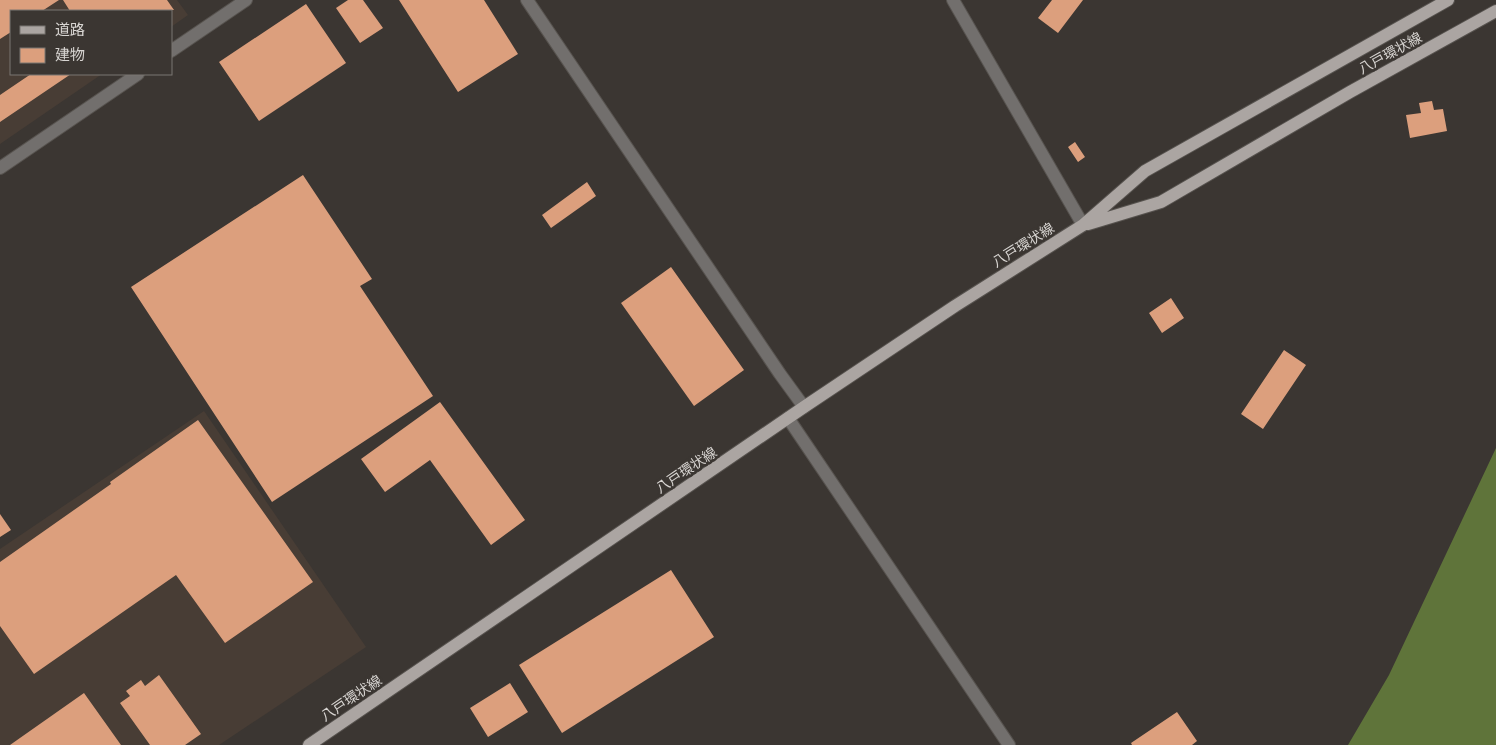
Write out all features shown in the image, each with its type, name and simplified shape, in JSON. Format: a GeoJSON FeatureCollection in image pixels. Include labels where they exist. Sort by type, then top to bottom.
{"type":"FeatureCollection","features":[{"type":"Feature","properties":{"kind":"main road","name":"八戸環状線"},"geometry":{"type":"LineString","coordinates":[[309,745],[804,407],[955,306],[1083,225],[1145,171],[1448,0]]}},
{"type":"Feature","properties":{"kind":"main road","name":"八戸環状線"},"geometry":{"type":"LineString","coordinates":[[1083,225],[1161,202],[1350,92],[1496,11]]}},
{"type":"Feature","properties":{"kind":"street"},"geometry":{"type":"LineString","coordinates":[[172,50],[246,0]]}},
{"type":"Feature","properties":{"kind":"street"},"geometry":{"type":"LineString","coordinates":[[527,0],[804,407]]}},
{"type":"Feature","properties":{"kind":"street"},"geometry":{"type":"LineString","coordinates":[[952,0],[1083,225]]}},
{"type":"Feature","properties":{"kind":"street"},"geometry":{"type":"LineString","coordinates":[[0,168],[137,75]]}},
{"type":"Feature","properties":{"kind":"street"},"geometry":{"type":"LineString","coordinates":[[788,418],[1009,745]]}},
{"type":"Feature","properties":{"kind":"shaded area"},"geometry":{"type":"Polygon","coordinates":[[[0,0],[177,0],[188,15],[172,26],[172,10],[10,10],[10,75],[101,75],[0,144],[0,0]]]}},
{"type":"Feature","properties":{"kind":"shaded area"},"geometry":{"type":"Polygon","coordinates":[[[204,411],[366,647],[219,745],[0,745],[0,549],[204,411]]]}},
{"type":"Feature","properties":{"kind":"green space"},"geometry":{"type":"Polygon","coordinates":[[[1496,448],[1496,745],[1348,745],[1389,675],[1496,448]]]}},
{"type":"Feature","properties":{"kind":"building"},"geometry":{"type":"Polygon","coordinates":[[[0,0],[59,0],[44,10],[10,10],[10,33],[0,39],[0,0]]]}},
{"type":"Feature","properties":{"kind":"building"},"geometry":{"type":"Polygon","coordinates":[[[63,0],[167,0],[174,10],[172,10],[69,10],[63,0]]]}},
{"type":"Feature","properties":{"kind":"building"},"geometry":{"type":"Polygon","coordinates":[[[348,0],[363,0],[383,28],[360,43],[336,8],[348,0]]]}},
{"type":"Feature","properties":{"kind":"building"},"geometry":{"type":"Polygon","coordinates":[[[399,0],[484,0],[518,54],[458,92],[399,0]]]}},
{"type":"Feature","properties":{"kind":"building"},"geometry":{"type":"Polygon","coordinates":[[[1052,0],[1083,0],[1058,33],[1038,18],[1052,0]]]}},
{"type":"Feature","properties":{"kind":"building"},"geometry":{"type":"Polygon","coordinates":[[[306,4],[346,63],[259,121],[219,62],[306,4]]]}},
{"type":"Feature","properties":{"kind":"building"},"geometry":{"type":"Polygon","coordinates":[[[30,75],[70,75],[0,122],[0,95],[30,75]]]}},
{"type":"Feature","properties":{"kind":"building"},"geometry":{"type":"Polygon","coordinates":[[[1432,101],[1434,110],[1443,109],[1447,131],[1410,138],[1406,115],[1421,113],[1419,103],[1432,101]]]}},
{"type":"Feature","properties":{"kind":"building"},"geometry":{"type":"Polygon","coordinates":[[[1075,142],[1085,157],[1078,162],[1068,147],[1075,142]]]}},
{"type":"Feature","properties":{"kind":"building"},"geometry":{"type":"Polygon","coordinates":[[[303,175],[372,279],[360,286],[433,396],[272,502],[131,287],[303,175]]]}},
{"type":"Feature","properties":{"kind":"building"},"geometry":{"type":"Polygon","coordinates":[[[587,182],[596,196],[551,228],[542,215],[587,182]]]}},
{"type":"Feature","properties":{"kind":"building"},"geometry":{"type":"Polygon","coordinates":[[[671,267],[744,370],[694,406],[621,303],[671,267]]]}},
{"type":"Feature","properties":{"kind":"building"},"geometry":{"type":"Polygon","coordinates":[[[1171,298],[1184,318],[1162,333],[1149,313],[1171,298]]]}},
{"type":"Feature","properties":{"kind":"building"},"geometry":{"type":"Polygon","coordinates":[[[1284,350],[1306,365],[1263,429],[1241,414],[1284,350]]]}},
{"type":"Feature","properties":{"kind":"building"},"geometry":{"type":"Polygon","coordinates":[[[440,402],[525,520],[491,545],[430,460],[385,492],[361,459],[440,402]]]}},
{"type":"Feature","properties":{"kind":"building"},"geometry":{"type":"Polygon","coordinates":[[[198,420],[313,582],[225,643],[176,575],[34,674],[0,626],[0,562],[198,420]]]}},
{"type":"Feature","properties":{"kind":"building"},"geometry":{"type":"Polygon","coordinates":[[[0,514],[11,530],[0,537],[0,514]]]}},
{"type":"Feature","properties":{"kind":"building"},"geometry":{"type":"Polygon","coordinates":[[[671,570],[714,637],[562,733],[519,665],[671,570]]]}},
{"type":"Feature","properties":{"kind":"building"},"geometry":{"type":"Polygon","coordinates":[[[159,675],[201,734],[185,745],[150,745],[120,703],[130,696],[126,691],[141,680],[145,686],[159,675]]]}},
{"type":"Feature","properties":{"kind":"building"},"geometry":{"type":"Polygon","coordinates":[[[510,683],[528,712],[488,737],[470,708],[510,683]]]}},
{"type":"Feature","properties":{"kind":"building"},"geometry":{"type":"Polygon","coordinates":[[[84,693],[121,745],[10,745],[84,693]]]}},
{"type":"Feature","properties":{"kind":"building"},"geometry":{"type":"Polygon","coordinates":[[[1177,712],[1197,741],[1192,745],[1132,745],[1131,743],[1177,712]]]}}]}
